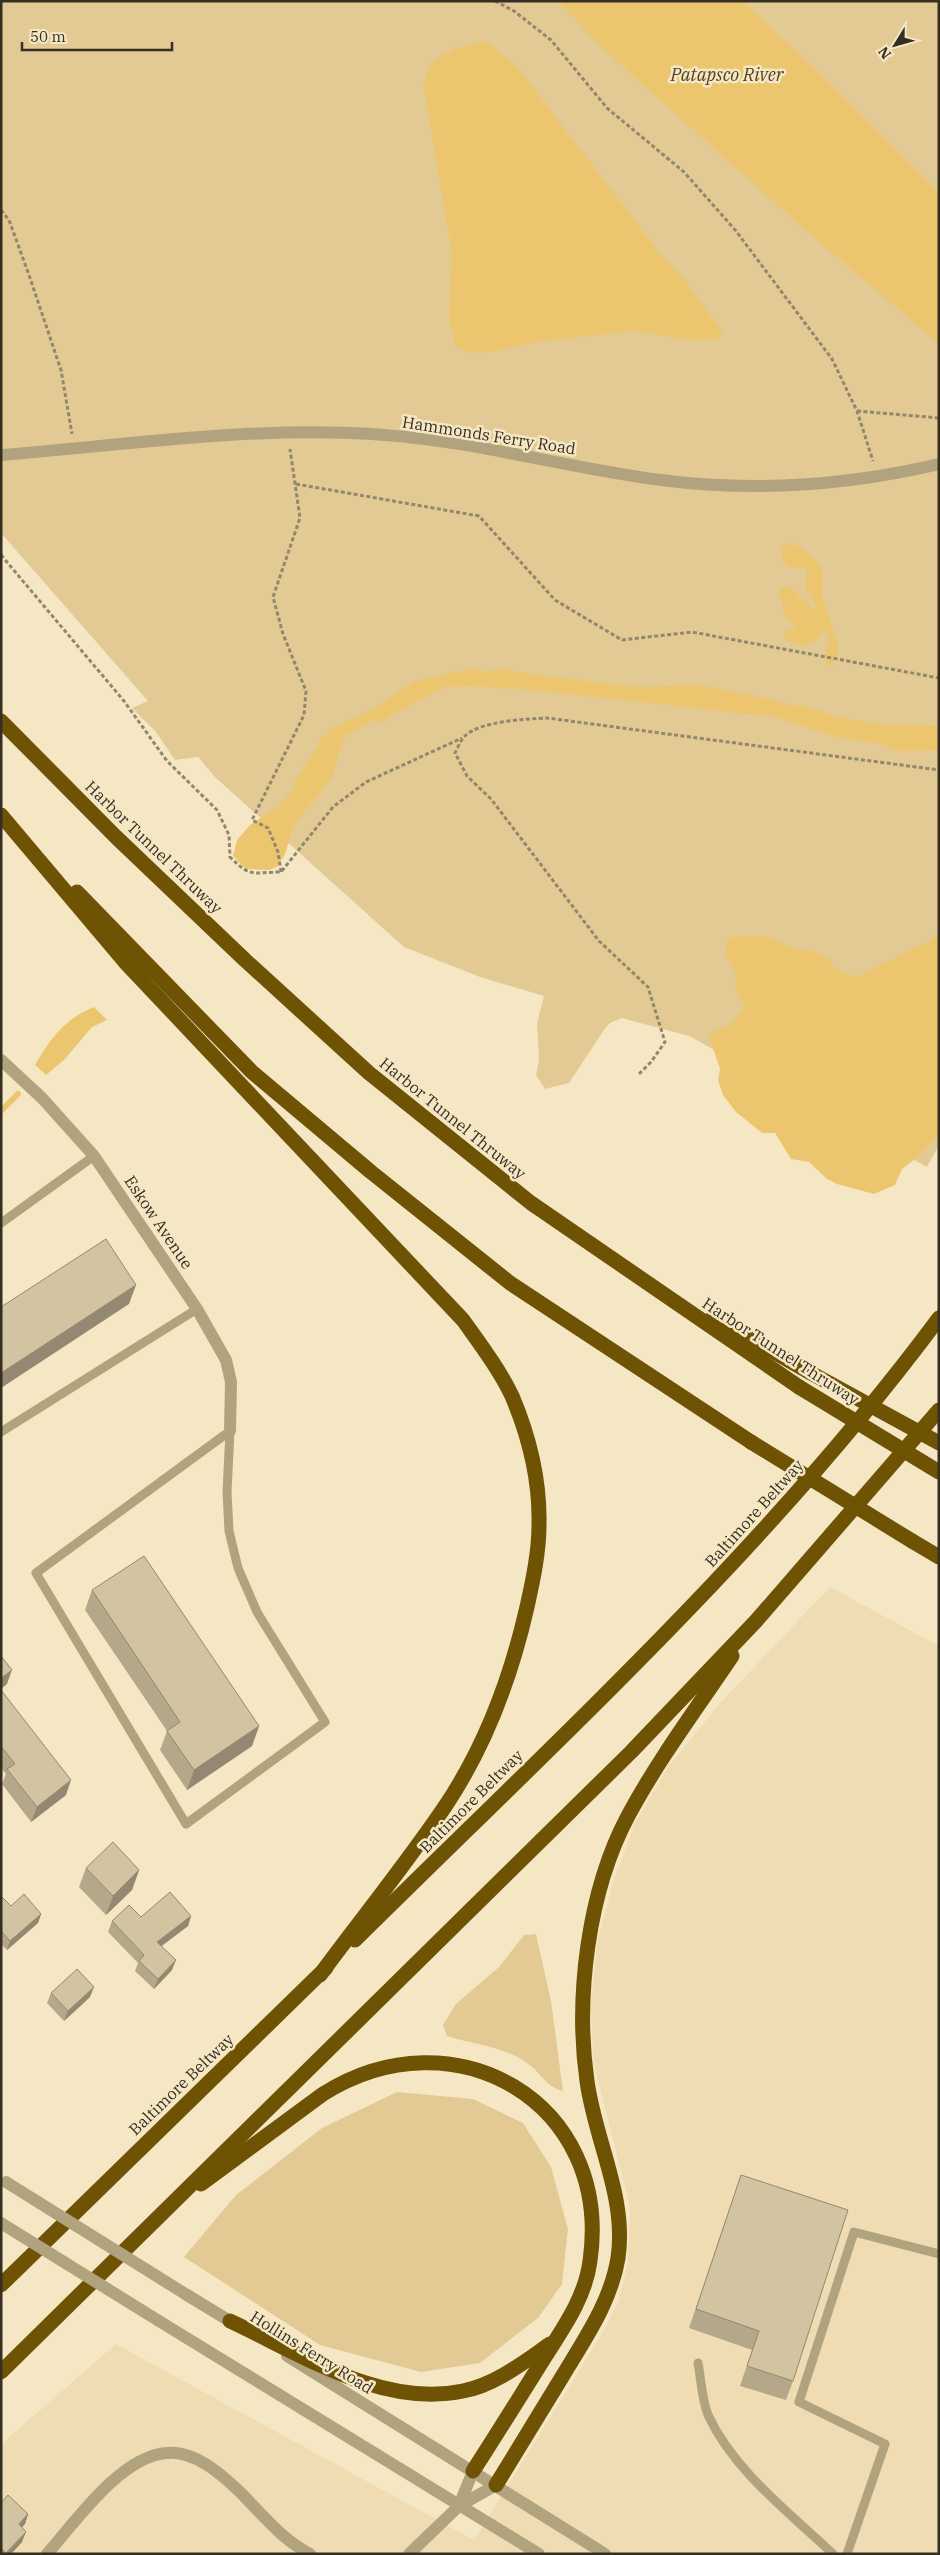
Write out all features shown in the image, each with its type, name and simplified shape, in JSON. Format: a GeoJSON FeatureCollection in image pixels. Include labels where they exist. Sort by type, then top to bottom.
{"type":"FeatureCollection","features":[{"type":"Feature","properties":{"kind":"highway","name":"Harbor Tunnel Thruway"},"geometry":{"type":"LineString","coordinates":[[1,721],[123,844],[245,960],[369,1073],[531,1203],[799,1387],[939,1472]]}},
{"type":"Feature","properties":{"kind":"highway"},"geometry":{"type":"LineString","coordinates":[[1,814],[259,1079],[510,1282],[751,1442],[939,1557]]}},
{"type":"Feature","properties":{"kind":"highway"},"geometry":{"type":"LineString","coordinates":[[1,814],[125,962],[463,1320],[491,1359],[511,1395],[527,1437],[536,1478],[538,1534],[534,1577],[524,1621],[500,1703],[474,1757],[446,1804],[320,1975]]}},
{"type":"Feature","properties":{"kind":"highway"},"geometry":{"type":"LineString","coordinates":[[647,1283],[939,1443]]}},
{"type":"Feature","properties":{"kind":"highway","name":"Baltimore Beltway"},"geometry":{"type":"LineString","coordinates":[[1,2285],[320,1975],[681,1618],[789,1503],[939,1318]]}},
{"type":"Feature","properties":{"kind":"highway"},"geometry":{"type":"LineString","coordinates":[[1,2372],[154,2219],[630,1752],[756,1621],[937,1412]]}},
{"type":"Feature","properties":{"kind":"highway"},"geometry":{"type":"LineString","coordinates":[[496,2486],[595,2322],[614,2275],[618,2258],[619,2208],[589,2098],[582,2026],[588,1941],[603,1879],[627,1818],[662,1761],[756,1621]]}},
{"type":"Feature","properties":{"kind":"highway"},"geometry":{"type":"LineString","coordinates":[[154,2219],[307,2105],[342,2082],[384,2067],[410,2063],[457,2065],[482,2071],[529,2096],[548,2113],[562,2131],[583,2171],[592,2216],[590,2261],[578,2301],[474,2471]]}},
{"type":"Feature","properties":{"kind":"highway"},"geometry":{"type":"LineString","coordinates":[[230,2321],[359,2382],[396,2392],[429,2395],[464,2391],[494,2380],[555,2340]]}},
{"type":"Feature","properties":{"kind":"street","name":"Hammonds Ferry Road"},"geometry":{"type":"LineString","coordinates":[[1,455],[289,433],[348,433],[416,438],[662,480],[724,485],[780,485],[878,476],[939,464]]}},
{"type":"Feature","properties":{"kind":"street","name":"Eskow Avenue"},"geometry":{"type":"LineString","coordinates":[[1,1060],[42,1098],[94,1156],[197,1309],[226,1360],[232,1382],[230,1431]]}},
{"type":"Feature","properties":{"kind":"street","name":"Hollins Ferry Road"},"geometry":{"type":"LineString","coordinates":[[3,2180],[605,2554]]}},
{"type":"Feature","properties":{"kind":"street"},"geometry":{"type":"LineString","coordinates":[[1,2223],[540,2554]]}},
{"type":"Feature","properties":{"kind":"street"},"geometry":{"type":"LineString","coordinates":[[48,2554],[116,2478],[149,2458],[167,2452],[185,2454],[206,2465],[228,2481],[284,2537],[310,2554]]}},
{"type":"Feature","properties":{"kind":"street"},"geometry":{"type":"LineString","coordinates":[[459,2506],[474,2471]]}},
{"type":"Feature","properties":{"kind":"street"},"geometry":{"type":"LineString","coordinates":[[408,2554],[459,2506],[496,2486]]}},
{"type":"Feature","properties":{"kind":"lane"},"geometry":{"type":"LineString","coordinates":[[1,1223],[94,1156]]}},
{"type":"Feature","properties":{"kind":"lane"},"geometry":{"type":"LineString","coordinates":[[1,1432],[197,1309]]}},
{"type":"Feature","properties":{"kind":"lane"},"geometry":{"type":"LineString","coordinates":[[230,1431],[227,1492],[230,1531],[238,1568],[257,1612],[325,1722],[186,1824],[36,1573],[230,1431]]}},
{"type":"Feature","properties":{"kind":"lane"},"geometry":{"type":"LineString","coordinates":[[847,2554],[885,2444],[799,2402],[854,2232],[939,2254]]}},
{"type":"Feature","properties":{"kind":"lane"},"geometry":{"type":"LineString","coordinates":[[698,2363],[708,2414],[723,2442],[754,2478],[833,2554]]}},
{"type":"Feature","properties":{"kind":"path"},"geometry":{"type":"LineString","coordinates":[[496,1],[514,11],[551,40],[607,108],[684,172],[730,223],[832,359],[858,411],[878,476]]}},
{"type":"Feature","properties":{"kind":"path"},"geometry":{"type":"LineString","coordinates":[[1,210],[9,220],[61,370],[74,449]]}},
{"type":"Feature","properties":{"kind":"path"},"geometry":{"type":"LineString","coordinates":[[858,411],[939,418]]}},
{"type":"Feature","properties":{"kind":"path"},"geometry":{"type":"LineString","coordinates":[[281,872],[278,852],[268,828],[252,820],[304,715],[306,691],[283,634],[274,597],[300,518],[291,461],[289,433]]}},
{"type":"Feature","properties":{"kind":"path"},"geometry":{"type":"LineString","coordinates":[[296,484],[479,516],[555,600],[622,640],[692,632],[939,678]]}},
{"type":"Feature","properties":{"kind":"path"},"geometry":{"type":"LineString","coordinates":[[1,554],[124,702],[167,761],[217,810],[229,835],[230,857],[244,872],[263,874],[281,872],[333,807],[366,782],[463,738],[473,730],[523,719],[547,718],[939,770]]}},
{"type":"Feature","properties":{"kind":"path"},"geometry":{"type":"LineString","coordinates":[[463,738],[455,753],[467,776],[491,799],[599,941],[648,987],[664,1042],[651,1062],[639,1074]]}},
{"type":"Feature","properties":{"kind":"shaded area"},"geometry":{"type":"Polygon","coordinates":[[[1,1],[939,1],[939,1145],[927,1167],[689,1036],[622,1018],[610,1023],[604,1030],[569,1083],[545,1089],[536,1075],[539,1060],[537,1023],[544,996],[480,977],[404,947],[215,777],[198,757],[175,760],[156,732],[132,708],[148,701],[1,533],[1,1]]]}},
{"type":"Feature","properties":{"kind":"shaded area"},"geometry":{"type":"Polygon","coordinates":[[[830,1587],[939,1646],[939,2554],[1,2554],[1,2444],[116,2344],[474,2540],[604,2330],[618,2302],[628,2262],[630,2207],[593,2060],[591,2004],[597,1943],[613,1882],[635,1823],[668,1767],[722,1701],[830,1587]]]}},
{"type":"Feature","properties":{"kind":"shaded area"},"geometry":{"type":"Polygon","coordinates":[[[536,1934],[551,2001],[563,2091],[551,2086],[527,2063],[509,2053],[447,2036],[443,2025],[456,2004],[499,1967],[524,1935],[536,1934]]]}},
{"type":"Feature","properties":{"kind":"shaded area"},"geometry":{"type":"Polygon","coordinates":[[[397,2092],[473,2099],[523,2123],[551,2167],[568,2229],[562,2284],[538,2318],[480,2363],[421,2372],[320,2345],[184,2257],[236,2195],[322,2128],[397,2092]]]}},
{"type":"Feature","properties":{"kind":"water","name":"Patapsco River"},"geometry":{"type":"Polygon","coordinates":[[[558,1],[743,1],[825,79],[939,193],[939,344],[805,230],[601,47],[558,1]]]}},
{"type":"Feature","properties":{"kind":"water"},"geometry":{"type":"Polygon","coordinates":[[[487,41],[519,69],[658,251],[684,278],[723,333],[717,340],[690,340],[635,331],[541,341],[496,351],[471,353],[455,346],[449,318],[452,254],[423,83],[431,63],[455,48],[487,41]]]}},
{"type":"Feature","properties":{"kind":"water"},"geometry":{"type":"Polygon","coordinates":[[[792,543],[804,550],[821,565],[823,570],[822,595],[839,649],[832,665],[827,665],[824,658],[829,639],[826,630],[812,643],[803,645],[784,638],[786,629],[794,629],[795,626],[784,615],[779,593],[781,587],[791,588],[813,609],[817,607],[805,587],[807,570],[804,567],[790,568],[783,561],[781,550],[792,543]]]}},
{"type":"Feature","properties":{"kind":"water"},"geometry":{"type":"Polygon","coordinates":[[[468,669],[524,677],[553,677],[637,687],[700,685],[774,700],[819,714],[878,724],[939,726],[939,750],[900,751],[881,744],[835,737],[775,717],[542,691],[471,686],[445,687],[393,714],[379,724],[377,724],[378,719],[375,719],[344,737],[332,777],[294,825],[285,854],[277,867],[268,870],[246,869],[233,856],[237,840],[250,825],[278,807],[307,772],[321,739],[331,729],[372,709],[416,681],[468,669]]]}},
{"type":"Feature","properties":{"kind":"water"},"geometry":{"type":"Polygon","coordinates":[[[939,933],[939,1135],[918,1157],[902,1169],[895,1185],[874,1194],[837,1184],[827,1179],[809,1162],[791,1159],[775,1133],[762,1133],[736,1112],[723,1095],[718,1080],[720,1069],[709,1036],[716,1030],[729,1026],[745,1006],[735,989],[736,974],[725,953],[727,941],[733,936],[769,937],[789,947],[816,952],[830,960],[834,968],[853,976],[861,975],[930,940],[939,933]]]}},
{"type":"Feature","properties":{"kind":"water"},"geometry":{"type":"Polygon","coordinates":[[[94,1007],[107,1020],[92,1027],[64,1060],[46,1075],[35,1065],[47,1046],[59,1030],[74,1017],[94,1007]]]}},
{"type":"Feature","properties":{"kind":"building"},"geometry":{"type":"Polygon","coordinates":[[[106,1239],[136,1285],[1,1373],[1,1307],[106,1239]]]}},
{"type":"Feature","properties":{"kind":"building"},"geometry":{"type":"Polygon","coordinates":[[[144,1556],[259,1726],[194,1770],[167,1731],[180,1722],[92,1590],[144,1556]]]}},
{"type":"Feature","properties":{"kind":"building"},"geometry":{"type":"Polygon","coordinates":[[[1,1656],[12,1670],[1,1678],[1,1656]]]}},
{"type":"Feature","properties":{"kind":"building"},"geometry":{"type":"Polygon","coordinates":[[[1,1690],[71,1780],[37,1807],[7,1769],[15,1764],[1,1746],[1,1690]]]}},
{"type":"Feature","properties":{"kind":"building"},"geometry":{"type":"Polygon","coordinates":[[[113,1842],[139,1870],[113,1896],[86,1868],[113,1842]]]}},
{"type":"Feature","properties":{"kind":"building"},"geometry":{"type":"Polygon","coordinates":[[[170,1892],[191,1916],[157,1942],[176,1960],[158,1979],[139,1961],[144,1955],[112,1921],[129,1905],[141,1917],[170,1892]]]}},
{"type":"Feature","properties":{"kind":"building"},"geometry":{"type":"Polygon","coordinates":[[[24,1894],[41,1914],[10,1941],[1,1931],[1,1896],[11,1906],[24,1894]]]}},
{"type":"Feature","properties":{"kind":"building"},"geometry":{"type":"Polygon","coordinates":[[[77,1969],[94,1987],[68,2011],[51,1993],[77,1969]]]}},
{"type":"Feature","properties":{"kind":"building"},"geometry":{"type":"Polygon","coordinates":[[[741,2175],[848,2210],[793,2381],[747,2366],[759,2331],[696,2309],[741,2175]]]}},
{"type":"Feature","properties":{"kind":"building"},"geometry":{"type":"Polygon","coordinates":[[[8,2495],[28,2514],[19,2524],[26,2532],[6,2553],[1,2548],[1,2503],[8,2495]]]}},
{"type":"Feature","properties":{"kind":"waterway"},"geometry":{"type":"LineString","coordinates":[[488,674],[500,672],[540,678]]}},
{"type":"Feature","properties":{"kind":"waterway"},"geometry":{"type":"LineString","coordinates":[[798,708],[827,716]]}},
{"type":"Feature","properties":{"kind":"waterway"},"geometry":{"type":"LineString","coordinates":[[297,784],[320,748]]}},
{"type":"Feature","properties":{"kind":"waterway"},"geometry":{"type":"LineString","coordinates":[[1,1111],[18,1094]]}}]}
